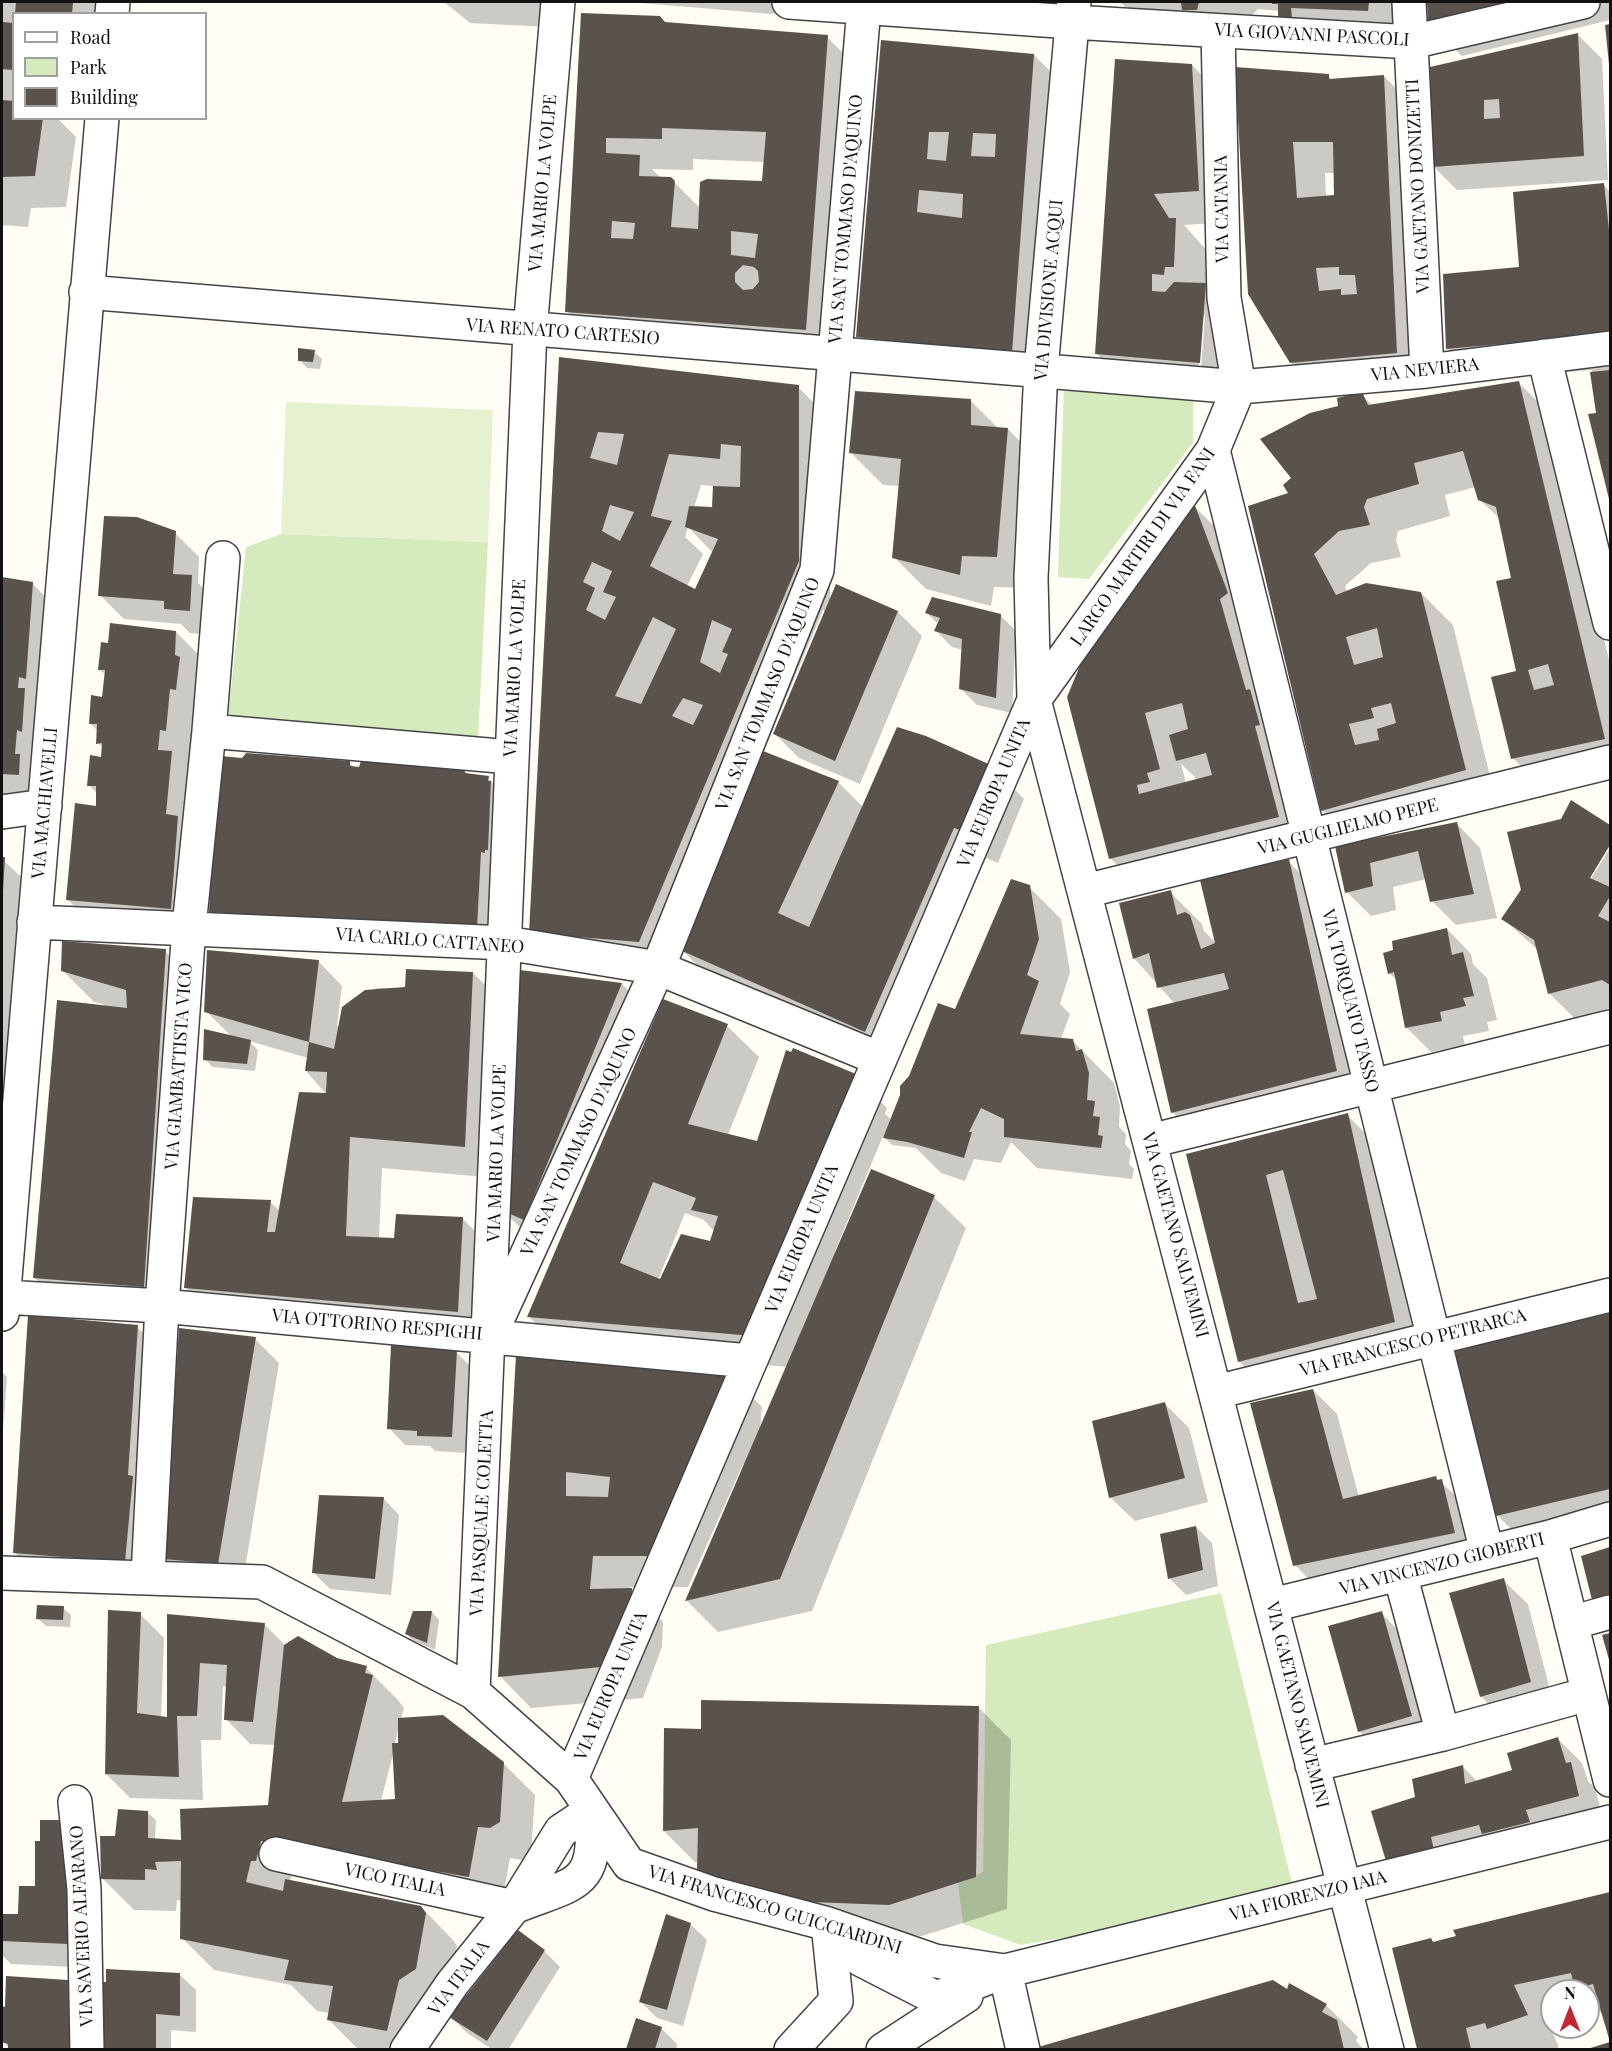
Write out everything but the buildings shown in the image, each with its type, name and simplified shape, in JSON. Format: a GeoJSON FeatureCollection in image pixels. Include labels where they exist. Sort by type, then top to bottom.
{"type":"FeatureCollection","features":[{"type":"Feature","properties":{"kind":"street","name":"VIA MARIO LA VOLPE"},"geometry":{"type":"LineString","coordinates":[[490,1335],[511,757],[530,330],[558,2]]}},
{"type":"Feature","properties":{"kind":"street","name":"VIA GIOVANNI PASCOLI"},"geometry":{"type":"LineString","coordinates":[[789,2],[864,7],[1073,12],[1218,31],[1412,42],[1583,2]]}},
{"type":"Feature","properties":{"kind":"street","name":"VIA GAETANO DONIZETTI"},"geometry":{"type":"LineString","coordinates":[[1409,2],[1427,371]]}},
{"type":"Feature","properties":{"kind":"street","name":"VIA SAN TOMMASO D'AQUINO"},"geometry":{"type":"LineString","coordinates":[[490,1335],[658,968],[817,570],[864,7]]}},
{"type":"Feature","properties":{"kind":"street","name":"VIA DIVISIONE ACQUI"},"geometry":{"type":"LineString","coordinates":[[1031,578],[1041,369],[1073,12]]}},
{"type":"Feature","properties":{"kind":"street","name":"VIA CATANIA"},"geometry":{"type":"LineString","coordinates":[[1218,31],[1224,298],[1239,387]]}},
{"type":"Feature","properties":{"kind":"street","name":"VIA MACHIAVELLI"},"geometry":{"type":"LineString","coordinates":[[2,1306],[102,120]]}},
{"type":"Feature","properties":{"kind":"street","name":"VIA RENATO CARTESIO"},"geometry":{"type":"LineString","coordinates":[[86,292],[530,330],[1041,369]]}},
{"type":"Feature","properties":{"kind":"street","name":"VIA NEVIERA"},"geometry":{"type":"LineString","coordinates":[[1041,369],[1239,387],[1427,371],[1611,348]]}},
{"type":"Feature","properties":{"kind":"street"},"geometry":{"type":"LineString","coordinates":[[1544,356],[1611,623]]}},
{"type":"Feature","properties":{"kind":"street","name":"LARGO MARTIRI DI VIA FANI"},"geometry":{"type":"LineString","coordinates":[[1035,700],[1213,450],[1239,387]]}},
{"type":"Feature","properties":{"kind":"street","name":"VIA TORQUATO TASSO"},"geometry":{"type":"LineString","coordinates":[[1213,450],[1487,1552]]}},
{"type":"Feature","properties":{"kind":"street","name":"VIA GIAMBATTISTA VICO"},"geometry":{"type":"LineString","coordinates":[[148,1576],[162,1306],[189,927],[224,558]]}},
{"type":"Feature","properties":{"kind":"street","name":"VIA GAETANO SALVEMINI"},"geometry":{"type":"LineString","coordinates":[[1031,578],[1035,700],[1387,2049]]}},
{"type":"Feature","properties":{"kind":"street","name":"VIA EUROPA UNITA"},"geometry":{"type":"LineString","coordinates":[[571,1779],[749,1360],[1035,700]]}},
{"type":"Feature","properties":{"kind":"street"},"geometry":{"type":"LineString","coordinates":[[209,731],[511,757]]}},
{"type":"Feature","properties":{"kind":"street","name":"VIA GUGLIELMO PEPE"},"geometry":{"type":"LineString","coordinates":[[1085,891],[1611,762]]}},
{"type":"Feature","properties":{"kind":"street"},"geometry":{"type":"LineString","coordinates":[[2,812],[45,806]]}},
{"type":"Feature","properties":{"kind":"street","name":"VIA CARLO CATTANEO"},"geometry":{"type":"LineString","coordinates":[[34,922],[189,927],[506,943],[658,968],[879,1059]]}},
{"type":"Feature","properties":{"kind":"street"},"geometry":{"type":"LineString","coordinates":[[1150,1141],[1611,1027]]}},
{"type":"Feature","properties":{"kind":"street","name":"VIA FRANCESCO PETRARCA"},"geometry":{"type":"LineString","coordinates":[[1216,1392],[1611,1295]]}},
{"type":"Feature","properties":{"kind":"street","name":"VIA OTTORINO RESPIGHI"},"geometry":{"type":"LineString","coordinates":[[2,1306],[162,1306],[749,1360]]}},
{"type":"Feature","properties":{"kind":"street","name":"VIA PASQUALE COLETTA"},"geometry":{"type":"LineString","coordinates":[[473,1692],[490,1335]]}},
{"type":"Feature","properties":{"kind":"street","name":"VIA VINCENZO GIOBERTI"},"geometry":{"type":"LineString","coordinates":[[1272,1605],[1550,1537],[1611,1519]]}},
{"type":"Feature","properties":{"kind":"street"},"geometry":{"type":"LineString","coordinates":[[1550,1537],[1611,1780]]}},
{"type":"Feature","properties":{"kind":"street","name":"VIA FRANCESCO GUICCIARDINI"},"geometry":{"type":"LineString","coordinates":[[2,1573],[148,1576],[262,1582],[473,1692],[571,1779],[629,1864],[714,1894],[828,1924],[935,1961],[1005,1971]]}},
{"type":"Feature","properties":{"kind":"street"},"geometry":{"type":"LineString","coordinates":[[1400,1574],[1443,1734]]}},
{"type":"Feature","properties":{"kind":"street"},"geometry":{"type":"LineString","coordinates":[[1571,1623],[1611,1612]]}},
{"type":"Feature","properties":{"kind":"street"},"geometry":{"type":"LineString","coordinates":[[1312,1765],[1443,1734],[1588,1694]]}},
{"type":"Feature","properties":{"kind":"street","name":"VIA SAVERIO ALFARANO"},"geometry":{"type":"LineString","coordinates":[[75,1802],[84,1889],[87,2049]]}},
{"type":"Feature","properties":{"kind":"street","name":"VIA ITALIA"},"geometry":{"type":"LineString","coordinates":[[407,2049],[452,1984],[514,1907],[561,1831],[591,1811],[595,1845],[589,1870],[572,1884],[514,1907]]}},
{"type":"Feature","properties":{"kind":"street","name":"VIA FIORENZO IAIA"},"geometry":{"type":"LineString","coordinates":[[1005,1971],[1611,1822]]}},
{"type":"Feature","properties":{"kind":"street","name":"VICO ITALIA"},"geometry":{"type":"LineString","coordinates":[[276,1854],[514,1907]]}},
{"type":"Feature","properties":{"kind":"street"},"geometry":{"type":"LineString","coordinates":[[791,2049],[836,2001],[828,1924]]}},
{"type":"Feature","properties":{"kind":"street"},"geometry":{"type":"LineString","coordinates":[[883,2049],[1005,1971],[1023,2049]]}},
{"type":"Feature","properties":{"kind":"green space"},"geometry":{"type":"Polygon","coordinates":[[[1064,385],[1193,394],[1193,443],[1089,579],[1058,577],[1064,385]]]}},
{"type":"Feature","properties":{"kind":"green space"},"geometry":{"type":"Polygon","coordinates":[[[286,402],[493,410],[488,542],[281,534],[286,402]]]}},
{"type":"Feature","properties":{"kind":"green space"},"geometry":{"type":"Polygon","coordinates":[[[281,534],[488,542],[478,739],[228,718],[246,547],[281,534]]]}},
{"type":"Feature","properties":{"kind":"green space"},"geometry":{"type":"Polygon","coordinates":[[[1221,1593],[1292,1883],[1079,1935],[1021,1945],[963,1924],[958,1884],[983,1872],[986,1645],[1221,1593]]]}}]}
